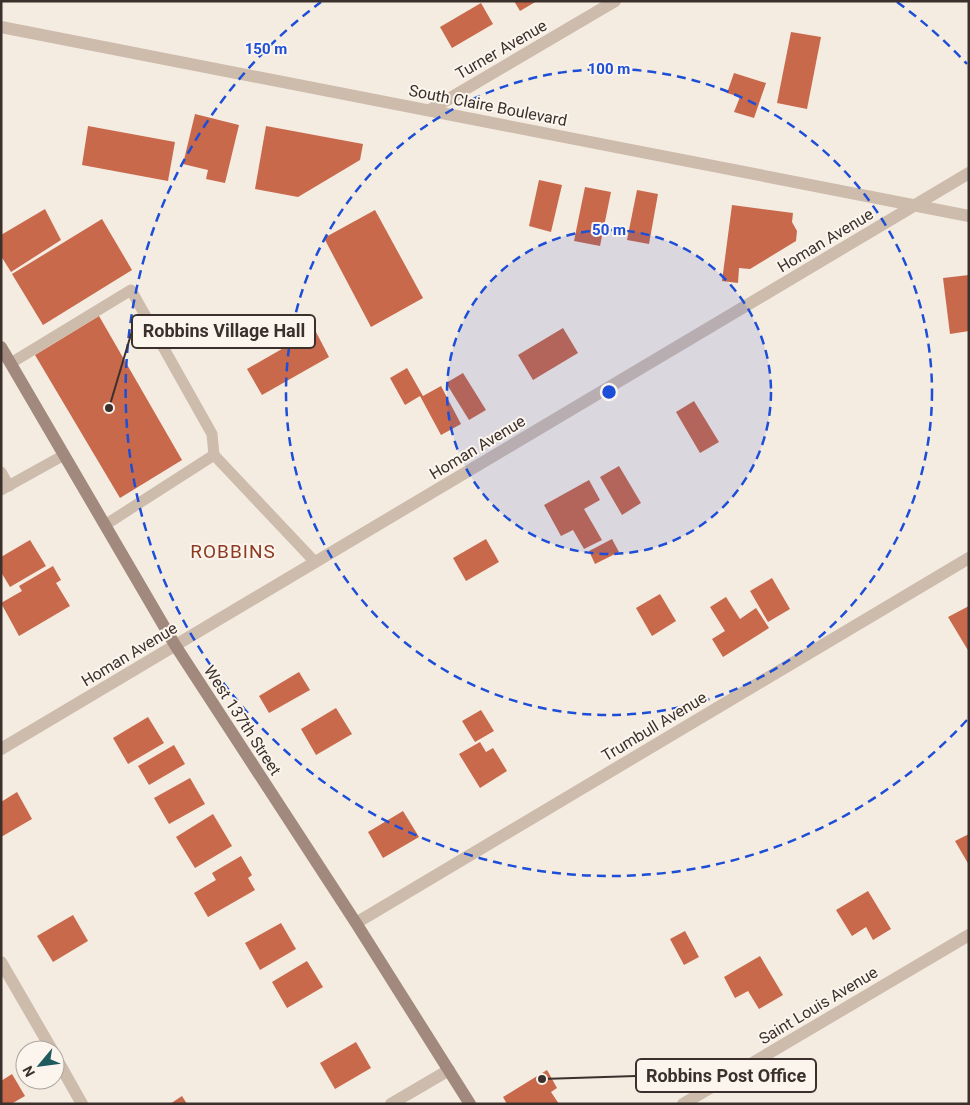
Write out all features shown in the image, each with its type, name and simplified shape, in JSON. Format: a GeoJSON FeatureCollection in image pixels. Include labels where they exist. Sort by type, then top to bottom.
{"type":"FeatureCollection","features":[{"type":"Feature","properties":{"kind":"main road","name":"West 137th Street"},"geometry":{"type":"LineString","coordinates":[[1,347],[6,366],[64,455],[175,645],[356,923],[470,1104]]}},
{"type":"Feature","properties":{"kind":"street","name":"Turner Avenue"},"geometry":{"type":"LineString","coordinates":[[430,110],[615,1]]}},
{"type":"Feature","properties":{"kind":"street","name":"South Claire Boulevard"},"geometry":{"type":"LineString","coordinates":[[1,27],[969,216]]}},
{"type":"Feature","properties":{"kind":"street","name":"Homan Avenue"},"geometry":{"type":"LineString","coordinates":[[1,749],[969,173]]}},
{"type":"Feature","properties":{"kind":"street","name":"Trumbull Avenue"},"geometry":{"type":"LineString","coordinates":[[356,923],[969,558]]}},
{"type":"Feature","properties":{"kind":"street","name":"Saint Louis Avenue"},"geometry":{"type":"LineString","coordinates":[[683,1104],[969,935]]}},
{"type":"Feature","properties":{"kind":"street"},"geometry":{"type":"LineString","coordinates":[[1,962],[46,1040]]}},
{"type":"Feature","properties":{"kind":"street"},"geometry":{"type":"LineString","coordinates":[[391,1104],[449,1070]]}},
{"type":"Feature","properties":{"kind":"street"},"geometry":{"type":"LineString","coordinates":[[65,1074],[82,1104]]}},
{"type":"Feature","properties":{"kind":"lane"},"geometry":{"type":"LineString","coordinates":[[6,366],[131,290],[212,434],[214,455],[315,562]]}},
{"type":"Feature","properties":{"kind":"lane"},"geometry":{"type":"LineString","coordinates":[[1,472],[5,488],[64,455]]}},
{"type":"Feature","properties":{"kind":"lane"},"geometry":{"type":"LineString","coordinates":[[105,525],[214,455]]}},
{"type":"Feature","properties":{"kind":"building"},"geometry":{"type":"Polygon","coordinates":[[[514,1],[537,1],[520,11],[514,1]]]}},
{"type":"Feature","properties":{"kind":"building"},"geometry":{"type":"Polygon","coordinates":[[[481,3],[493,24],[452,48],[440,27],[481,3]]]}},
{"type":"Feature","properties":{"kind":"building"},"geometry":{"type":"Polygon","coordinates":[[[791,32],[821,37],[807,109],[777,103],[791,32]]]}},
{"type":"Feature","properties":{"kind":"building"},"geometry":{"type":"Polygon","coordinates":[[[734,73],[766,83],[754,118],[734,112],[740,97],[727,93],[734,73]]]}},
{"type":"Feature","properties":{"kind":"building"},"geometry":{"type":"Polygon","coordinates":[[[195,114],[239,125],[225,183],[206,179],[208,170],[183,164],[195,114]]]}},
{"type":"Feature","properties":{"kind":"building"},"geometry":{"type":"Polygon","coordinates":[[[88,126],[175,142],[168,181],[82,165],[88,126]]]}},
{"type":"Feature","properties":{"kind":"building"},"geometry":{"type":"Polygon","coordinates":[[[266,126],[363,144],[360,160],[298,197],[255,189],[266,126]]]}},
{"type":"Feature","properties":{"kind":"building"},"geometry":{"type":"Polygon","coordinates":[[[539,180],[562,185],[551,232],[529,226],[539,180]]]}},
{"type":"Feature","properties":{"kind":"building"},"geometry":{"type":"Polygon","coordinates":[[[585,187],[611,192],[600,246],[574,241],[585,187]]]}},
{"type":"Feature","properties":{"kind":"building"},"geometry":{"type":"Polygon","coordinates":[[[637,190],[658,194],[649,244],[627,240],[637,190]]]}},
{"type":"Feature","properties":{"kind":"building"},"geometry":{"type":"Polygon","coordinates":[[[732,205],[793,213],[792,222],[797,231],[796,241],[750,269],[739,268],[738,283],[722,281],[732,205]]]}},
{"type":"Feature","properties":{"kind":"building"},"geometry":{"type":"Polygon","coordinates":[[[45,209],[61,240],[11,272],[1,256],[1,235],[45,209]]]}},
{"type":"Feature","properties":{"kind":"building"},"geometry":{"type":"Polygon","coordinates":[[[375,210],[423,298],[371,327],[324,238],[375,210]]]}},
{"type":"Feature","properties":{"kind":"building"},"geometry":{"type":"Polygon","coordinates":[[[102,219],[132,270],[43,325],[12,274],[102,219]]]}},
{"type":"Feature","properties":{"kind":"building"},"geometry":{"type":"Polygon","coordinates":[[[969,275],[969,331],[950,334],[943,278],[969,275]]]}},
{"type":"Feature","properties":{"kind":"building"},"geometry":{"type":"Polygon","coordinates":[[[99,316],[182,460],[120,498],[35,355],[99,316]]]}},
{"type":"Feature","properties":{"kind":"building"},"geometry":{"type":"Polygon","coordinates":[[[563,328],[578,353],[533,380],[518,355],[563,328]]]}},
{"type":"Feature","properties":{"kind":"building"},"geometry":{"type":"Polygon","coordinates":[[[315,330],[329,357],[262,395],[247,369],[315,330]]]}},
{"type":"Feature","properties":{"kind":"building"},"geometry":{"type":"Polygon","coordinates":[[[407,368],[423,396],[441,386],[461,424],[441,435],[420,396],[405,405],[390,378],[407,368]]]}},
{"type":"Feature","properties":{"kind":"building"},"geometry":{"type":"Polygon","coordinates":[[[463,373],[486,410],[469,420],[446,383],[463,373]]]}},
{"type":"Feature","properties":{"kind":"building"},"geometry":{"type":"Polygon","coordinates":[[[694,401],[719,442],[700,453],[676,412],[694,401]]]}},
{"type":"Feature","properties":{"kind":"building"},"geometry":{"type":"Polygon","coordinates":[[[619,466],[641,503],[622,515],[600,477],[619,466]]]}},
{"type":"Feature","properties":{"kind":"building"},"geometry":{"type":"Polygon","coordinates":[[[589,480],[600,500],[584,509],[602,540],[584,549],[573,530],[561,536],[544,505],[589,480]]]}},
{"type":"Feature","properties":{"kind":"building"},"geometry":{"type":"Polygon","coordinates":[[[486,539],[499,562],[466,581],[453,558],[486,539]]]}},
{"type":"Feature","properties":{"kind":"building"},"geometry":{"type":"Polygon","coordinates":[[[612,539],[619,552],[595,564],[589,551],[612,539]]]}},
{"type":"Feature","properties":{"kind":"building"},"geometry":{"type":"Polygon","coordinates":[[[30,540],[46,566],[10,587],[1,572],[1,557],[30,540]]]}},
{"type":"Feature","properties":{"kind":"building"},"geometry":{"type":"Polygon","coordinates":[[[53,566],[61,580],[56,583],[70,606],[19,636],[1,603],[22,591],[19,586],[53,566]]]}},
{"type":"Feature","properties":{"kind":"building"},"geometry":{"type":"Polygon","coordinates":[[[772,578],[790,609],[768,622],[750,591],[772,578]]]}},
{"type":"Feature","properties":{"kind":"building"},"geometry":{"type":"Polygon","coordinates":[[[660,594],[676,621],[652,636],[636,608],[660,594]]]}},
{"type":"Feature","properties":{"kind":"building"},"geometry":{"type":"Polygon","coordinates":[[[726,597],[740,619],[756,608],[769,628],[723,657],[712,639],[725,631],[710,607],[726,597]]]}},
{"type":"Feature","properties":{"kind":"building"},"geometry":{"type":"Polygon","coordinates":[[[969,606],[969,652],[948,617],[969,606]]]}},
{"type":"Feature","properties":{"kind":"building"},"geometry":{"type":"Polygon","coordinates":[[[299,672],[310,690],[269,713],[259,696],[299,672]]]}},
{"type":"Feature","properties":{"kind":"building"},"geometry":{"type":"Polygon","coordinates":[[[336,708],[352,734],[316,755],[301,729],[336,708]]]}},
{"type":"Feature","properties":{"kind":"building"},"geometry":{"type":"Polygon","coordinates":[[[481,710],[494,731],[475,742],[462,721],[481,710]]]}},
{"type":"Feature","properties":{"kind":"building"},"geometry":{"type":"Polygon","coordinates":[[[148,717],[164,743],[128,764],[113,738],[148,717]]]}},
{"type":"Feature","properties":{"kind":"building"},"geometry":{"type":"Polygon","coordinates":[[[480,742],[486,752],[493,748],[507,771],[480,788],[459,754],[480,742]]]}},
{"type":"Feature","properties":{"kind":"building"},"geometry":{"type":"Polygon","coordinates":[[[174,745],[185,764],[149,785],[138,766],[174,745]]]}},
{"type":"Feature","properties":{"kind":"building"},"geometry":{"type":"Polygon","coordinates":[[[190,778],[205,804],[169,824],[154,798],[190,778]]]}},
{"type":"Feature","properties":{"kind":"building"},"geometry":{"type":"Polygon","coordinates":[[[17,792],[32,819],[1,837],[1,802],[17,792]]]}},
{"type":"Feature","properties":{"kind":"building"},"geometry":{"type":"Polygon","coordinates":[[[403,811],[419,837],[383,858],[368,832],[403,811]]]}},
{"type":"Feature","properties":{"kind":"building"},"geometry":{"type":"Polygon","coordinates":[[[213,814],[232,846],[195,868],[176,837],[213,814]]]}},
{"type":"Feature","properties":{"kind":"building"},"geometry":{"type":"Polygon","coordinates":[[[969,834],[969,865],[955,841],[969,834]]]}},
{"type":"Feature","properties":{"kind":"building"},"geometry":{"type":"Polygon","coordinates":[[[241,856],[252,875],[248,878],[255,890],[208,917],[194,893],[216,880],[212,873],[241,856]]]}},
{"type":"Feature","properties":{"kind":"building"},"geometry":{"type":"Polygon","coordinates":[[[868,891],[891,929],[873,940],[866,927],[852,936],[836,910],[868,891]]]}},
{"type":"Feature","properties":{"kind":"building"},"geometry":{"type":"Polygon","coordinates":[[[73,915],[88,941],[53,962],[37,936],[73,915]]]}},
{"type":"Feature","properties":{"kind":"building"},"geometry":{"type":"Polygon","coordinates":[[[281,923],[296,949],[260,970],[245,943],[281,923]]]}},
{"type":"Feature","properties":{"kind":"building"},"geometry":{"type":"Polygon","coordinates":[[[685,931],[699,957],[684,965],[670,939],[685,931]]]}},
{"type":"Feature","properties":{"kind":"building"},"geometry":{"type":"Polygon","coordinates":[[[760,956],[783,995],[759,1009],[748,991],[735,998],[724,977],[760,956]]]}},
{"type":"Feature","properties":{"kind":"building"},"geometry":{"type":"Polygon","coordinates":[[[307,961],[323,987],[287,1008],[272,982],[307,961]]]}},
{"type":"Feature","properties":{"kind":"building"},"geometry":{"type":"Polygon","coordinates":[[[356,1042],[371,1068],[335,1089],[320,1063],[356,1042]]]}},
{"type":"Feature","properties":{"kind":"building"},"geometry":{"type":"Polygon","coordinates":[[[547,1070],[557,1088],[551,1092],[559,1104],[507,1104],[503,1097],[547,1070]]]}},
{"type":"Feature","properties":{"kind":"building"},"geometry":{"type":"Polygon","coordinates":[[[12,1074],[15,1079],[15,1090],[21,1090],[25,1096],[11,1104],[1,1104],[1,1081],[12,1074]]]}},
{"type":"Feature","properties":{"kind":"building"},"geometry":{"type":"Polygon","coordinates":[[[182,1096],[187,1104],[170,1104],[182,1096]]]}},
{"type":"Feature","properties":{"kind":"place","name":"Robbins Village Hall"},"geometry":{"type":"Point","coordinates":[109,408]}},
{"type":"Feature","properties":{"kind":"place","name":"Robbins Post Office"},"geometry":{"type":"Point","coordinates":[542,1079]}},
{"type":"Feature","properties":{"kind":"district","name":"ROBBINS"},"geometry":{"type":"Point","coordinates":[233,551]}}]}
